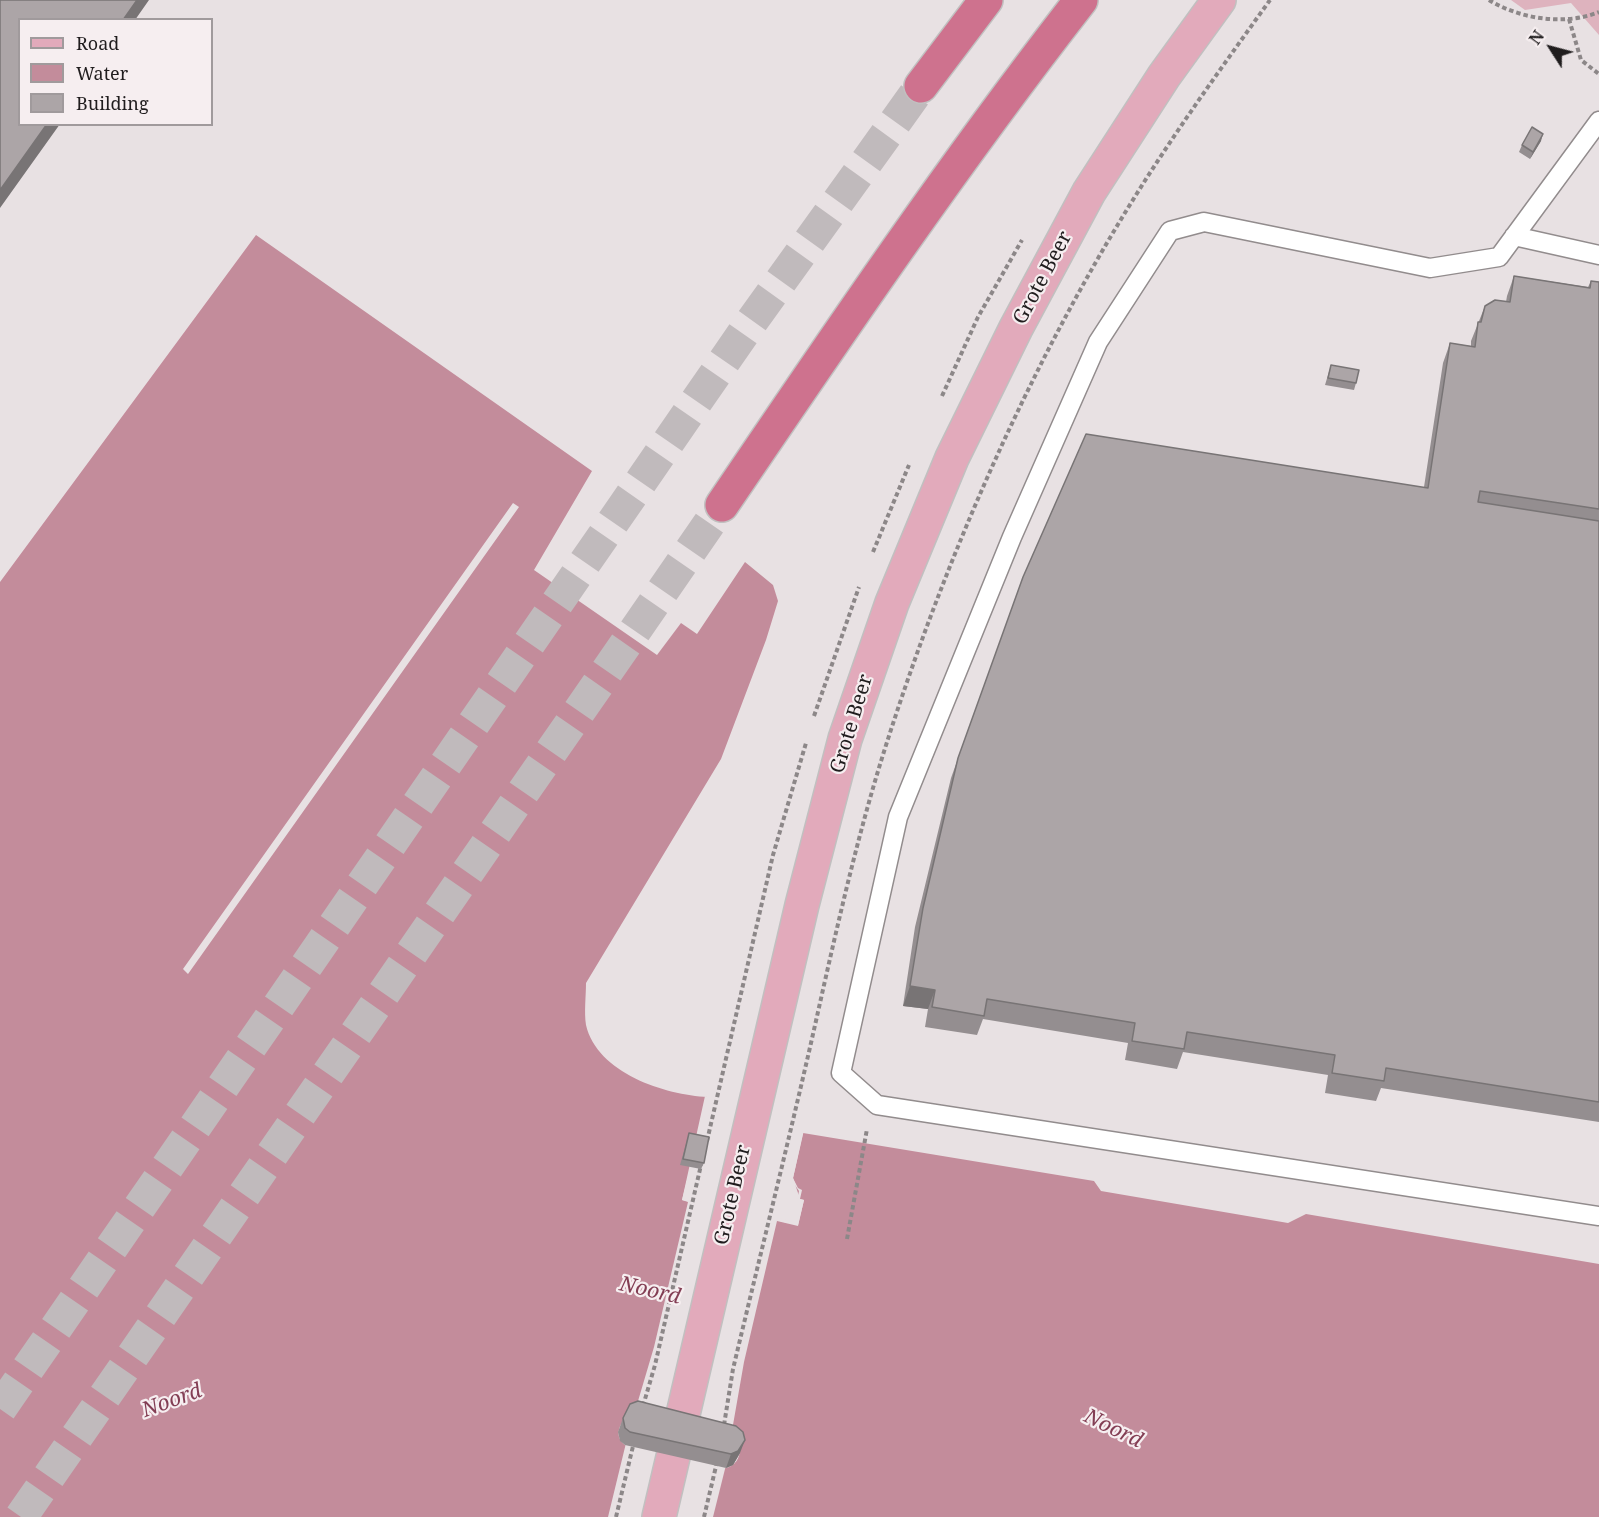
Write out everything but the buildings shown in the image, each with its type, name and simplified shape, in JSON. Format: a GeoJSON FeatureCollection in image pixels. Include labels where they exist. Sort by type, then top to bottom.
{"type":"FeatureCollection","features":[{"type":"Feature","properties":{"kind":"highway"},"geometry":{"type":"LineString","coordinates":[[921,86],[986,0]]}},
{"type":"Feature","properties":{"kind":"highway"},"geometry":{"type":"LineString","coordinates":[[722,504],[874,280],[1019,80],[1081,0]]}},
{"type":"Feature","properties":{"kind":"main road","name":"Grote Beer"},"geometry":{"type":"LineString","coordinates":[[659,1517],[802,905],[844,739],[892,603],[952,458],[1083,203],[1164,76],[1219,0]]}},
{"type":"Feature","properties":{"kind":"lane"},"geometry":{"type":"LineString","coordinates":[[1599,121],[1499,256],[1430,268],[1204,222],[1170,231],[1098,342],[1012,537],[898,817],[841,1073],[877,1105],[1599,1216]]}},
{"type":"Feature","properties":{"kind":"lane"},"geometry":{"type":"LineString","coordinates":[[1515,236],[1599,255]]}},
{"type":"Feature","properties":{"kind":"path"},"geometry":{"type":"LineString","coordinates":[[1489,0],[1529,17],[1569,19],[1599,12]]}},
{"type":"Feature","properties":{"kind":"path"},"geometry":{"type":"LineString","coordinates":[[1569,19],[1581,60],[1599,74]]}},
{"type":"Feature","properties":{"kind":"path","name":"Grote Beer"},"geometry":{"type":"LineString","coordinates":[[705,1152],[712,1119]]}},
{"type":"Feature","properties":{"kind":"path"},"geometry":{"type":"LineString","coordinates":[[847,1239],[867,1125]]}},
{"type":"Feature","properties":{"kind":"path","name":"Grote Beer"},"geometry":{"type":"LineString","coordinates":[[723,1432],[733,1369],[788,1139]]}},
{"type":"Feature","properties":{"kind":"path","name":"Grote Beer"},"geometry":{"type":"LineString","coordinates":[[641,1413],[656,1365],[702,1163]]}},
{"type":"Feature","properties":{"kind":"path"},"geometry":{"type":"LineString","coordinates":[[616,1517],[636,1433]]}},
{"type":"Feature","properties":{"kind":"path"},"geometry":{"type":"LineString","coordinates":[[704,1517],[719,1453]]}},
{"type":"Feature","properties":{"kind":"shaded area"},"geometry":{"type":"Polygon","coordinates":[[[1511,0],[1599,0],[1599,35],[1571,3],[1525,10],[1511,0]]]}},
{"type":"Feature","properties":{"kind":"water","name":"Noord"},"geometry":{"type":"Polygon","coordinates":[[[256,235],[592,471],[534,570],[657,655],[681,623],[697,634],[745,562],[773,585],[778,601],[766,640],[721,759],[586,983],[586,1025],[593,1042],[604,1056],[618,1068],[653,1086],[672,1092],[708,1097],[682,1200],[798,1225],[804,1200],[800,1199],[793,1178],[803,1133],[1094,1181],[1101,1191],[1288,1223],[1306,1214],[1599,1264],[1599,1517],[0,1517],[0,582],[256,235]],[[513,503],[183,969],[188,974],[519,507],[513,503]],[[625,1418],[619,1435],[625,1445],[726,1468],[736,1461],[739,1455],[740,1449],[625,1418]]]}},
{"type":"Feature","properties":{"kind":"pier"},"geometry":{"type":"Polygon","coordinates":[[[705,1096],[711,1098],[686,1198],[796,1222],[801,1202],[797,1200],[799,1191],[790,1178],[800,1132],[804,1130],[793,1178],[798,1188],[802,1190],[800,1199],[804,1200],[798,1226],[777,1221],[744,1362],[730,1442],[633,1418],[654,1347],[688,1202],[682,1200],[705,1096]]]}},
{"type":"Feature","properties":{"kind":"pier"},"geometry":{"type":"Polygon","coordinates":[[[626,1443],[726,1465],[713,1517],[608,1517],[626,1443]]]}},
{"type":"Feature","properties":{"kind":"tunnel"},"geometry":{"type":"LineString","coordinates":[[0,1409],[747,328],[921,86]]}},
{"type":"Feature","properties":{"kind":"tunnel"},"geometry":{"type":"LineString","coordinates":[[21,1517],[722,505]]}}]}
